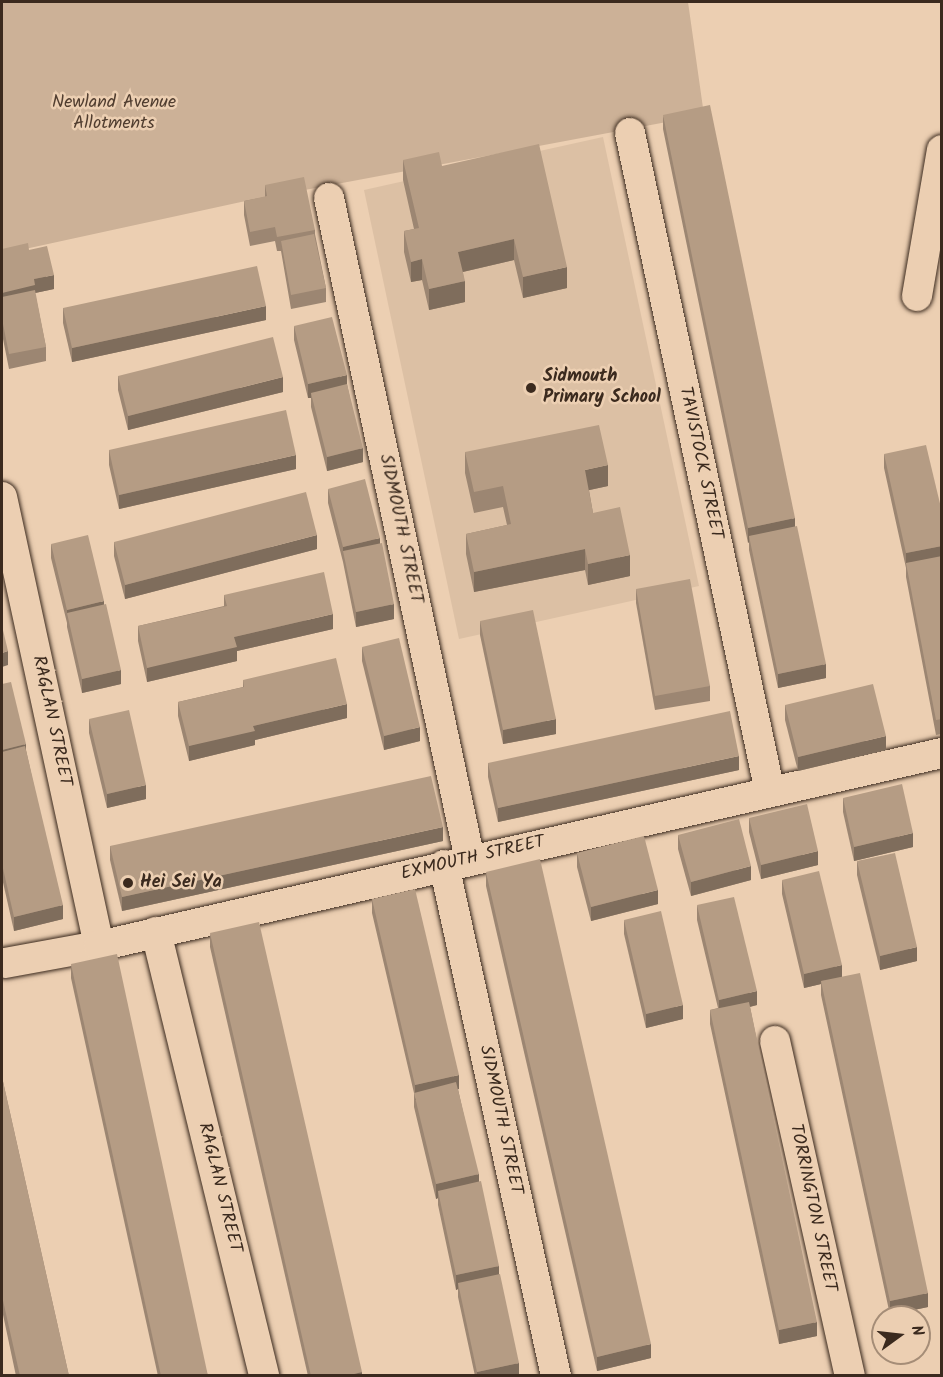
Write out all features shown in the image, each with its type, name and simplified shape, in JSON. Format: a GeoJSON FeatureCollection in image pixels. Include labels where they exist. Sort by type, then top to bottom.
{"type":"FeatureCollection","features":[{"type":"Feature","properties":{"kind":"street","name":"TAVISTOCK STREET"},"geometry":{"type":"LineString","coordinates":[[630,133],[770,792]]}},
{"type":"Feature","properties":{"kind":"street"},"geometry":{"type":"LineString","coordinates":[[917,296],[942,150]]}},
{"type":"Feature","properties":{"kind":"street","name":"SIDMOUTH STREET"},"geometry":{"type":"LineString","coordinates":[[330,198],[556,1376]]}},
{"type":"Feature","properties":{"kind":"street","name":"RAGLAN STREET"},"geometry":{"type":"LineString","coordinates":[[2,497],[99,946]]}},
{"type":"Feature","properties":{"kind":"street","name":"EXMOUTH STREET"},"geometry":{"type":"LineString","coordinates":[[5,963],[99,946],[457,862],[942,753]]}},
{"type":"Feature","properties":{"kind":"street","name":"RAGLAN STREET"},"geometry":{"type":"LineString","coordinates":[[156,932],[264,1376]]}},
{"type":"Feature","properties":{"kind":"street","name":"TORRINGTON STREET"},"geometry":{"type":"LineString","coordinates":[[775,1041],[850,1376]]}},
{"type":"Feature","properties":{"kind":"shaded area","name":"Sidmouth Primary School"},"geometry":{"type":"Polygon","coordinates":[[[603,137],[699,586],[459,639],[364,190],[603,137]]]}},
{"type":"Feature","properties":{"kind":"green space","name":"Newland Avenue Allotments"},"geometry":{"type":"Polygon","coordinates":[[[2,2],[688,2],[704,115],[241,202],[2,254],[2,2]]]}},
{"type":"Feature","properties":{"kind":"building"},"geometry":{"type":"Polygon","coordinates":[[[710,105],[795,518],[748,528],[663,115],[710,105]]]}},
{"type":"Feature","properties":{"kind":"building"},"geometry":{"type":"Polygon","coordinates":[[[539,144],[567,267],[523,277],[514,239],[458,252],[465,281],[429,289],[422,259],[411,262],[404,231],[419,228],[403,160],[439,152],[442,166],[539,144]]]}},
{"type":"Feature","properties":{"kind":"building"},"geometry":{"type":"Polygon","coordinates":[[[304,177],[315,230],[277,237],[275,227],[250,232],[244,201],[267,196],[265,185],[304,177]]]}},
{"type":"Feature","properties":{"kind":"building"},"geometry":{"type":"Polygon","coordinates":[[[314,234],[326,288],[291,295],[281,241],[314,234]]]}},
{"type":"Feature","properties":{"kind":"building"},"geometry":{"type":"Polygon","coordinates":[[[28,243],[29,250],[47,246],[54,275],[34,279],[35,285],[2,293],[2,249],[28,243]]]}},
{"type":"Feature","properties":{"kind":"building"},"geometry":{"type":"Polygon","coordinates":[[[257,266],[266,306],[72,348],[63,308],[257,266]]]}},
{"type":"Feature","properties":{"kind":"building"},"geometry":{"type":"Polygon","coordinates":[[[35,290],[46,347],[9,354],[2,319],[2,297],[35,290]]]}},
{"type":"Feature","properties":{"kind":"building"},"geometry":{"type":"Polygon","coordinates":[[[332,317],[347,375],[308,384],[294,326],[332,317]]]}},
{"type":"Feature","properties":{"kind":"building"},"geometry":{"type":"Polygon","coordinates":[[[273,337],[283,377],[128,416],[118,376],[273,337]]]}},
{"type":"Feature","properties":{"kind":"building"},"geometry":{"type":"Polygon","coordinates":[[[347,384],[363,448],[327,457],[311,393],[347,384]]]}},
{"type":"Feature","properties":{"kind":"building"},"geometry":{"type":"Polygon","coordinates":[[[286,410],[296,455],[119,495],[109,450],[286,410]]]}},
{"type":"Feature","properties":{"kind":"building"},"geometry":{"type":"Polygon","coordinates":[[[599,425],[608,465],[585,470],[593,513],[620,507],[630,555],[588,564],[585,549],[474,572],[466,534],[511,524],[503,486],[474,492],[465,452],[599,425]]]}},
{"type":"Feature","properties":{"kind":"building"},"geometry":{"type":"Polygon","coordinates":[[[926,445],[942,512],[942,546],[906,553],[884,454],[926,445]]]}},
{"type":"Feature","properties":{"kind":"building"},"geometry":{"type":"Polygon","coordinates":[[[365,479],[380,538],[343,547],[328,489],[365,479]]]}},
{"type":"Feature","properties":{"kind":"building"},"geometry":{"type":"Polygon","coordinates":[[[306,492],[317,535],[125,585],[114,542],[306,492]]]}},
{"type":"Feature","properties":{"kind":"building"},"geometry":{"type":"Polygon","coordinates":[[[797,526],[826,664],[778,674],[749,536],[797,526]]]}},
{"type":"Feature","properties":{"kind":"building"},"geometry":{"type":"Polygon","coordinates":[[[88,535],[104,601],[67,610],[51,544],[88,535]]]}},
{"type":"Feature","properties":{"kind":"building"},"geometry":{"type":"Polygon","coordinates":[[[382,543],[394,604],[356,612],[343,551],[382,543]]]}},
{"type":"Feature","properties":{"kind":"building"},"geometry":{"type":"Polygon","coordinates":[[[942,556],[942,719],[936,720],[906,563],[942,556]]]}},
{"type":"Feature","properties":{"kind":"building"},"geometry":{"type":"Polygon","coordinates":[[[324,572],[333,614],[234,637],[237,647],[147,668],[138,626],[227,606],[224,595],[324,572]]]}},
{"type":"Feature","properties":{"kind":"building"},"geometry":{"type":"Polygon","coordinates":[[[690,579],[710,686],[655,696],[636,589],[690,579]]]}},
{"type":"Feature","properties":{"kind":"building"},"geometry":{"type":"Polygon","coordinates":[[[106,604],[121,670],[82,679],[67,613],[106,604]]]}},
{"type":"Feature","properties":{"kind":"building"},"geometry":{"type":"Polygon","coordinates":[[[533,610],[556,719],[503,730],[480,621],[533,610]]]}},
{"type":"Feature","properties":{"kind":"building"},"geometry":{"type":"Polygon","coordinates":[[[2,626],[8,651],[2,653],[2,626]]]}},
{"type":"Feature","properties":{"kind":"building"},"geometry":{"type":"Polygon","coordinates":[[[399,638],[420,727],[384,736],[362,647],[399,638]]]}},
{"type":"Feature","properties":{"kind":"building"},"geometry":{"type":"Polygon","coordinates":[[[336,658],[347,704],[253,726],[255,731],[189,746],[178,702],[244,687],[243,680],[336,658]]]}},
{"type":"Feature","properties":{"kind":"building"},"geometry":{"type":"Polygon","coordinates":[[[11,682],[26,744],[2,750],[2,684],[11,682]]]}},
{"type":"Feature","properties":{"kind":"building"},"geometry":{"type":"Polygon","coordinates":[[[873,684],[886,736],[798,757],[785,705],[873,684]]]}},
{"type":"Feature","properties":{"kind":"building"},"geometry":{"type":"Polygon","coordinates":[[[129,710],[146,785],[107,794],[89,719],[129,710]]]}},
{"type":"Feature","properties":{"kind":"building"},"geometry":{"type":"Polygon","coordinates":[[[730,711],[739,756],[498,808],[488,763],[730,711]]]}},
{"type":"Feature","properties":{"kind":"building"},"geometry":{"type":"Polygon","coordinates":[[[25,746],[63,905],[14,917],[2,864],[2,752],[25,746]]]}},
{"type":"Feature","properties":{"kind":"building"},"geometry":{"type":"Polygon","coordinates":[[[431,776],[443,827],[122,897],[110,846],[431,776]]]}},
{"type":"Feature","properties":{"kind":"building"},"geometry":{"type":"Polygon","coordinates":[[[902,784],[913,833],[854,847],[843,798],[902,784]]]}},
{"type":"Feature","properties":{"kind":"building"},"geometry":{"type":"Polygon","coordinates":[[[807,804],[818,851],[761,865],[749,818],[807,804]]]}},
{"type":"Feature","properties":{"kind":"building"},"geometry":{"type":"Polygon","coordinates":[[[739,819],[751,866],[691,882],[678,835],[739,819]]]}},
{"type":"Feature","properties":{"kind":"building"},"geometry":{"type":"Polygon","coordinates":[[[644,836],[658,890],[591,907],[577,853],[644,836]]]}},
{"type":"Feature","properties":{"kind":"building"},"geometry":{"type":"Polygon","coordinates":[[[895,853],[917,947],[880,956],[857,861],[895,853]]]}},
{"type":"Feature","properties":{"kind":"building"},"geometry":{"type":"Polygon","coordinates":[[[540,859],[651,1344],[597,1357],[486,872],[540,859]]]}},
{"type":"Feature","properties":{"kind":"building"},"geometry":{"type":"Polygon","coordinates":[[[819,871],[842,965],[804,974],[782,880],[819,871]]]}},
{"type":"Feature","properties":{"kind":"building"},"geometry":{"type":"Polygon","coordinates":[[[415,889],[459,1075],[415,1085],[372,899],[415,889]]]}},
{"type":"Feature","properties":{"kind":"building"},"geometry":{"type":"Polygon","coordinates":[[[734,897],[757,991],[719,1000],[697,905],[734,897]]]}},
{"type":"Feature","properties":{"kind":"building"},"geometry":{"type":"Polygon","coordinates":[[[661,911],[683,1005],[646,1014],[624,920],[661,911]]]}},
{"type":"Feature","properties":{"kind":"building"},"geometry":{"type":"Polygon","coordinates":[[[259,922],[362,1372],[346,1376],[311,1376],[210,933],[259,922]]]}},
{"type":"Feature","properties":{"kind":"building"},"geometry":{"type":"Polygon","coordinates":[[[117,954],[208,1376],[161,1376],[71,964],[117,954]]]}},
{"type":"Feature","properties":{"kind":"building"},"geometry":{"type":"Polygon","coordinates":[[[860,973],[928,1293],[890,1301],[821,981],[860,973]]]}},
{"type":"Feature","properties":{"kind":"building"},"geometry":{"type":"Polygon","coordinates":[[[749,1002],[817,1322],[779,1330],[710,1010],[749,1002]]]}},
{"type":"Feature","properties":{"kind":"building"},"geometry":{"type":"Polygon","coordinates":[[[2,1077],[69,1376],[20,1376],[2,1296],[2,1077]]]}},
{"type":"Feature","properties":{"kind":"building"},"geometry":{"type":"Polygon","coordinates":[[[456,1082],[479,1174],[436,1184],[414,1093],[456,1082]]]}},
{"type":"Feature","properties":{"kind":"building"},"geometry":{"type":"Polygon","coordinates":[[[481,1181],[499,1266],[456,1275],[438,1191],[481,1181]]]}},
{"type":"Feature","properties":{"kind":"building"},"geometry":{"type":"Polygon","coordinates":[[[500,1274],[519,1363],[477,1372],[458,1283],[500,1274]]]}},
{"type":"Feature","properties":{"kind":"place","name":"Sidmouth Primary School"},"geometry":{"type":"Point","coordinates":[531,388]}},
{"type":"Feature","properties":{"kind":"place","name":"Hei Sei Ya"},"geometry":{"type":"Point","coordinates":[128,883]}}]}
